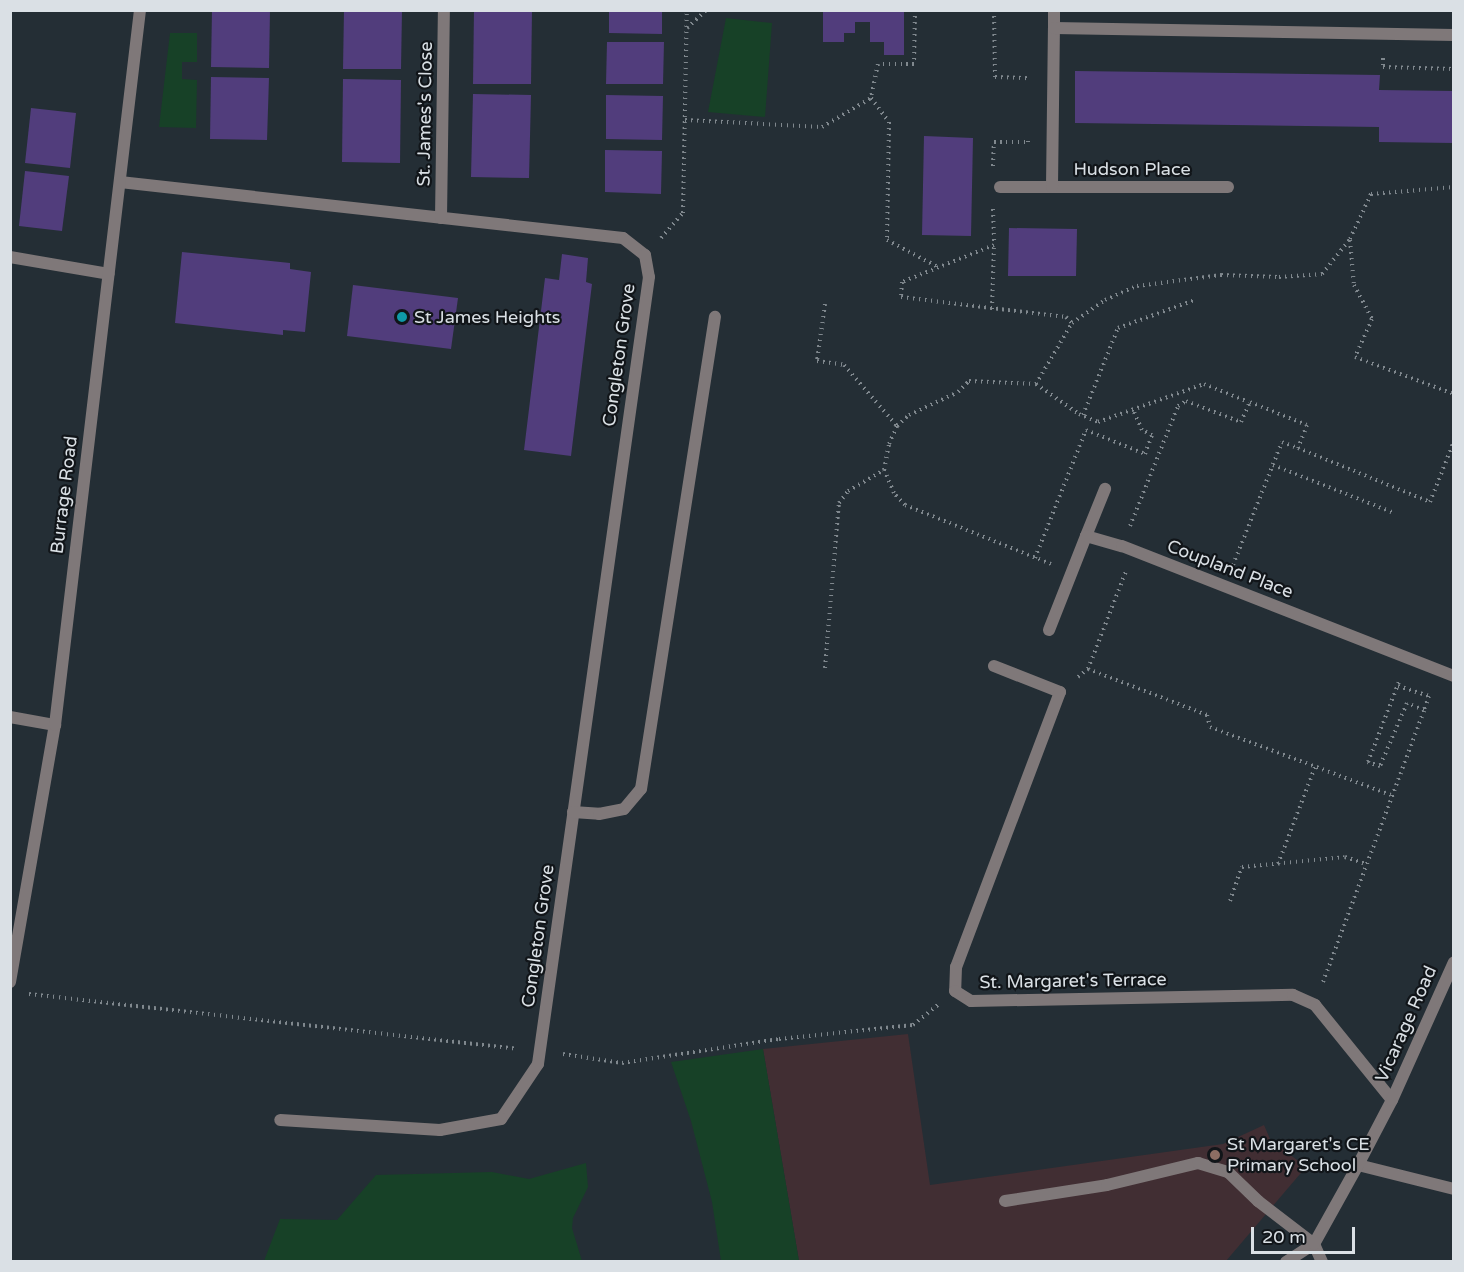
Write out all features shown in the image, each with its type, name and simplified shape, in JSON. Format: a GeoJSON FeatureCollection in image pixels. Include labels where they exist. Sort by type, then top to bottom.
{"type":"FeatureCollection","features":[{"type":"Feature","properties":{"kind":"street","name":"Burrage Road"},"geometry":{"type":"LineString","coordinates":[[10,982],[55,725],[140,10]]}},
{"type":"Feature","properties":{"kind":"street","name":"St. James's Close"},"geometry":{"type":"LineString","coordinates":[[441,218],[444,10]]}},
{"type":"Feature","properties":{"kind":"street","name":"Hudson Place"},"geometry":{"type":"LineString","coordinates":[[1054,10],[1052,187],[1228,187]]}},
{"type":"Feature","properties":{"kind":"street"},"geometry":{"type":"LineString","coordinates":[[1054,28],[1454,34]]}},
{"type":"Feature","properties":{"kind":"street"},"geometry":{"type":"LineString","coordinates":[[120,182],[623,238],[645,255]]}},
{"type":"Feature","properties":{"kind":"street"},"geometry":{"type":"LineString","coordinates":[[1000,187],[1052,187]]}},
{"type":"Feature","properties":{"kind":"street","name":"Congleton Grove"},"geometry":{"type":"LineString","coordinates":[[279,1120],[440,1130],[501,1119],[538,1064],[649,277],[645,255]]}},
{"type":"Feature","properties":{"kind":"street"},"geometry":{"type":"LineString","coordinates":[[10,257],[109,274]]}},
{"type":"Feature","properties":{"kind":"street"},"geometry":{"type":"LineString","coordinates":[[573,812],[599,814],[624,809],[641,789],[715,317]]}},
{"type":"Feature","properties":{"kind":"street"},"geometry":{"type":"LineString","coordinates":[[1049,630],[1105,489]]}},
{"type":"Feature","properties":{"kind":"street","name":"Coupland Place"},"geometry":{"type":"LineString","coordinates":[[1086,536],[1122,546],[1226,585],[1454,676]]}},
{"type":"Feature","properties":{"kind":"street"},"geometry":{"type":"LineString","coordinates":[[993,666],[1060,692]]}},
{"type":"Feature","properties":{"kind":"street","name":"St. Margaret's Terrace"},"geometry":{"type":"LineString","coordinates":[[1060,692],[956,967],[955,991],[971,1000],[1293,995],[1315,1005]]}},
{"type":"Feature","properties":{"kind":"street"},"geometry":{"type":"LineString","coordinates":[[10,717],[55,725]]}},
{"type":"Feature","properties":{"kind":"street","name":"Vicarage Road"},"geometry":{"type":"LineString","coordinates":[[1314,1244],[1392,1100],[1454,962]]}},
{"type":"Feature","properties":{"kind":"street"},"geometry":{"type":"LineString","coordinates":[[1315,1005],[1392,1100]]}},
{"type":"Feature","properties":{"kind":"street"},"geometry":{"type":"LineString","coordinates":[[1005,1202],[1107,1185],[1198,1163],[1228,1172],[1258,1201],[1314,1244],[1322,1262]]}},
{"type":"Feature","properties":{"kind":"street"},"geometry":{"type":"LineString","coordinates":[[1358,1165],[1454,1189]]}},
{"type":"Feature","properties":{"kind":"street"},"geometry":{"type":"LineString","coordinates":[[1286,1262],[1314,1244]]}},
{"type":"Feature","properties":{"kind":"path"},"geometry":{"type":"LineString","coordinates":[[645,255],[683,213],[687,10]]}},
{"type":"Feature","properties":{"kind":"path"},"geometry":{"type":"LineString","coordinates":[[687,29],[706,10]]}},
{"type":"Feature","properties":{"kind":"path"},"geometry":{"type":"LineString","coordinates":[[685,120],[822,127],[871,98],[878,64],[915,64],[915,10]]}},
{"type":"Feature","properties":{"kind":"path"},"geometry":{"type":"LineString","coordinates":[[994,10],[995,77],[1053,78]]}},
{"type":"Feature","properties":{"kind":"path"},"geometry":{"type":"LineString","coordinates":[[1383,33],[1383,67],[1454,69]]}},
{"type":"Feature","properties":{"kind":"path"},"geometry":{"type":"LineString","coordinates":[[871,98],[889,122],[887,240],[939,267]]}},
{"type":"Feature","properties":{"kind":"path"},"geometry":{"type":"LineString","coordinates":[[1036,384],[1072,323],[1105,300],[1137,286],[1221,275],[1279,277],[1322,274],[1350,239],[1371,194],[1454,187]]}},
{"type":"Feature","properties":{"kind":"path"},"geometry":{"type":"LineString","coordinates":[[1350,239],[1354,285],[1372,319],[1355,357],[1454,394]]}},
{"type":"Feature","properties":{"kind":"path"},"geometry":{"type":"LineString","coordinates":[[992,309],[994,245]]}},
{"type":"Feature","properties":{"kind":"path"},"geometry":{"type":"LineString","coordinates":[[901,297],[1066,317],[1072,323]]}},
{"type":"Feature","properties":{"kind":"path"},"geometry":{"type":"LineString","coordinates":[[1083,415],[1118,328],[1195,300]]}},
{"type":"Feature","properties":{"kind":"path"},"geometry":{"type":"LineString","coordinates":[[825,304],[817,361],[844,365],[897,426]]}},
{"type":"Feature","properties":{"kind":"path"},"geometry":{"type":"LineString","coordinates":[[1072,572],[905,505],[894,493],[884,470],[889,444],[897,426],[909,415],[958,392],[969,381],[1036,384],[1083,415],[1098,422],[1204,384],[1307,425],[1298,448]]}},
{"type":"Feature","properties":{"kind":"path"},"geometry":{"type":"LineString","coordinates":[[1122,546],[1178,405],[1186,401],[1241,422],[1250,402]]}},
{"type":"Feature","properties":{"kind":"path"},"geometry":{"type":"LineString","coordinates":[[1226,585],[1282,442],[1430,502],[1454,441]]}},
{"type":"Feature","properties":{"kind":"path"},"geometry":{"type":"LineString","coordinates":[[1273,465],[1392,512]]}},
{"type":"Feature","properties":{"kind":"path"},"geometry":{"type":"LineString","coordinates":[[825,668],[839,503],[848,491],[884,470]]}},
{"type":"Feature","properties":{"kind":"path"},"geometry":{"type":"LineString","coordinates":[[1088,669],[1134,552]]}},
{"type":"Feature","properties":{"kind":"path"},"geometry":{"type":"LineString","coordinates":[[1406,658],[1398,686],[1368,762],[1380,766],[1407,703],[1424,710]]}},
{"type":"Feature","properties":{"kind":"path"},"geometry":{"type":"LineString","coordinates":[[1060,692],[1076,683],[1081,672],[1088,669],[1207,715],[1210,727],[1391,795]]}},
{"type":"Feature","properties":{"kind":"path"},"geometry":{"type":"LineString","coordinates":[[1315,1005],[1429,696],[1398,686]]}},
{"type":"Feature","properties":{"kind":"path"},"geometry":{"type":"LineString","coordinates":[[1278,864],[1315,767]]}},
{"type":"Feature","properties":{"kind":"path"},"geometry":{"type":"LineString","coordinates":[[1230,901],[1242,867],[1345,857],[1366,864]]}},
{"type":"Feature","properties":{"kind":"path"},"geometry":{"type":"LineString","coordinates":[[22,993],[392,1037],[540,1051],[622,1064],[779,1039],[913,1025],[955,991]]}},
{"type":"Feature","properties":{"kind":"shaded area","name":"St Margaret's CE Primary School"},"geometry":{"type":"Polygon","coordinates":[[[908,1034],[930,1185],[1223,1144],[1264,1125],[1270,1139],[1306,1167],[1226,1261],[799,1261],[763,1049],[908,1034]]]}},
{"type":"Feature","properties":{"kind":"green space"},"geometry":{"type":"Polygon","coordinates":[[[726,18],[772,23],[765,117],[708,112],[726,18]]]}},
{"type":"Feature","properties":{"kind":"green space"},"geometry":{"type":"Polygon","coordinates":[[[170,33],[197,33],[197,62],[182,62],[182,79],[197,80],[196,128],[159,127],[170,33]]]}},
{"type":"Feature","properties":{"kind":"green space"},"geometry":{"type":"Polygon","coordinates":[[[763,1049],[799,1261],[721,1261],[712,1202],[691,1121],[671,1062],[763,1049]]]}},
{"type":"Feature","properties":{"kind":"green space"},"geometry":{"type":"Polygon","coordinates":[[[586,1163],[588,1187],[573,1218],[572,1228],[582,1261],[264,1261],[280,1219],[337,1220],[376,1175],[492,1172],[529,1179],[586,1163]]]}},
{"type":"Feature","properties":{"kind":"building"},"geometry":{"type":"Polygon","coordinates":[[[212,10],[270,10],[269,68],[211,67],[212,10]]]}},
{"type":"Feature","properties":{"kind":"building"},"geometry":{"type":"Polygon","coordinates":[[[344,10],[402,10],[401,69],[343,69],[344,10]]]}},
{"type":"Feature","properties":{"kind":"building"},"geometry":{"type":"Polygon","coordinates":[[[474,10],[532,10],[531,84],[473,84],[474,10]]]}},
{"type":"Feature","properties":{"kind":"building"},"geometry":{"type":"Polygon","coordinates":[[[609,10],[662,10],[662,34],[609,33],[609,10]]]}},
{"type":"Feature","properties":{"kind":"building"},"geometry":{"type":"Polygon","coordinates":[[[823,10],[904,10],[904,55],[884,55],[884,42],[870,42],[870,22],[855,22],[855,33],[844,33],[844,42],[823,42],[823,10]]]}},
{"type":"Feature","properties":{"kind":"building"},"geometry":{"type":"Polygon","coordinates":[[[607,42],[664,42],[663,84],[606,84],[607,42]]]}},
{"type":"Feature","properties":{"kind":"building"},"geometry":{"type":"Polygon","coordinates":[[[1075,71],[1380,75],[1379,90],[1454,91],[1454,143],[1379,142],[1379,127],[1075,123],[1075,71]]]}},
{"type":"Feature","properties":{"kind":"building"},"geometry":{"type":"Polygon","coordinates":[[[211,77],[269,78],[267,140],[210,139],[211,77]]]}},
{"type":"Feature","properties":{"kind":"building"},"geometry":{"type":"Polygon","coordinates":[[[343,79],[401,80],[400,163],[342,162],[343,79]]]}},
{"type":"Feature","properties":{"kind":"building"},"geometry":{"type":"Polygon","coordinates":[[[473,94],[531,95],[529,178],[471,177],[473,94]]]}},
{"type":"Feature","properties":{"kind":"building"},"geometry":{"type":"Polygon","coordinates":[[[606,95],[663,96],[662,140],[606,139],[606,95]]]}},
{"type":"Feature","properties":{"kind":"building"},"geometry":{"type":"Polygon","coordinates":[[[31,108],[76,113],[70,168],[25,163],[31,108]]]}},
{"type":"Feature","properties":{"kind":"building"},"geometry":{"type":"Polygon","coordinates":[[[924,136],[973,138],[971,236],[922,235],[924,136]]]}},
{"type":"Feature","properties":{"kind":"building"},"geometry":{"type":"Polygon","coordinates":[[[605,150],[662,151],[661,194],[605,192],[605,150]]]}},
{"type":"Feature","properties":{"kind":"building"},"geometry":{"type":"Polygon","coordinates":[[[25,171],[69,176],[62,231],[19,226],[25,171]]]}},
{"type":"Feature","properties":{"kind":"building"},"geometry":{"type":"Polygon","coordinates":[[[1009,228],[1077,229],[1076,276],[1008,276],[1009,228]]]}},
{"type":"Feature","properties":{"kind":"building"},"geometry":{"type":"Polygon","coordinates":[[[182,252],[290,263],[290,269],[311,272],[305,332],[283,330],[283,335],[175,323],[182,252]]]}},
{"type":"Feature","properties":{"kind":"building"},"geometry":{"type":"Polygon","coordinates":[[[562,254],[588,258],[586,282],[592,284],[571,456],[524,450],[545,278],[559,280],[562,254]]]}},
{"type":"Feature","properties":{"kind":"building","name":"St James Heights"},"geometry":{"type":"Polygon","coordinates":[[[353,285],[458,298],[451,349],[347,336],[353,285]]]}},
{"type":"Feature","properties":{"kind":"place","name":"St James Heights"},"geometry":{"type":"Point","coordinates":[402,317]}},
{"type":"Feature","properties":{"kind":"place","name":"St Margaret's CE Primary School"},"geometry":{"type":"Point","coordinates":[1215,1155]}}]}
